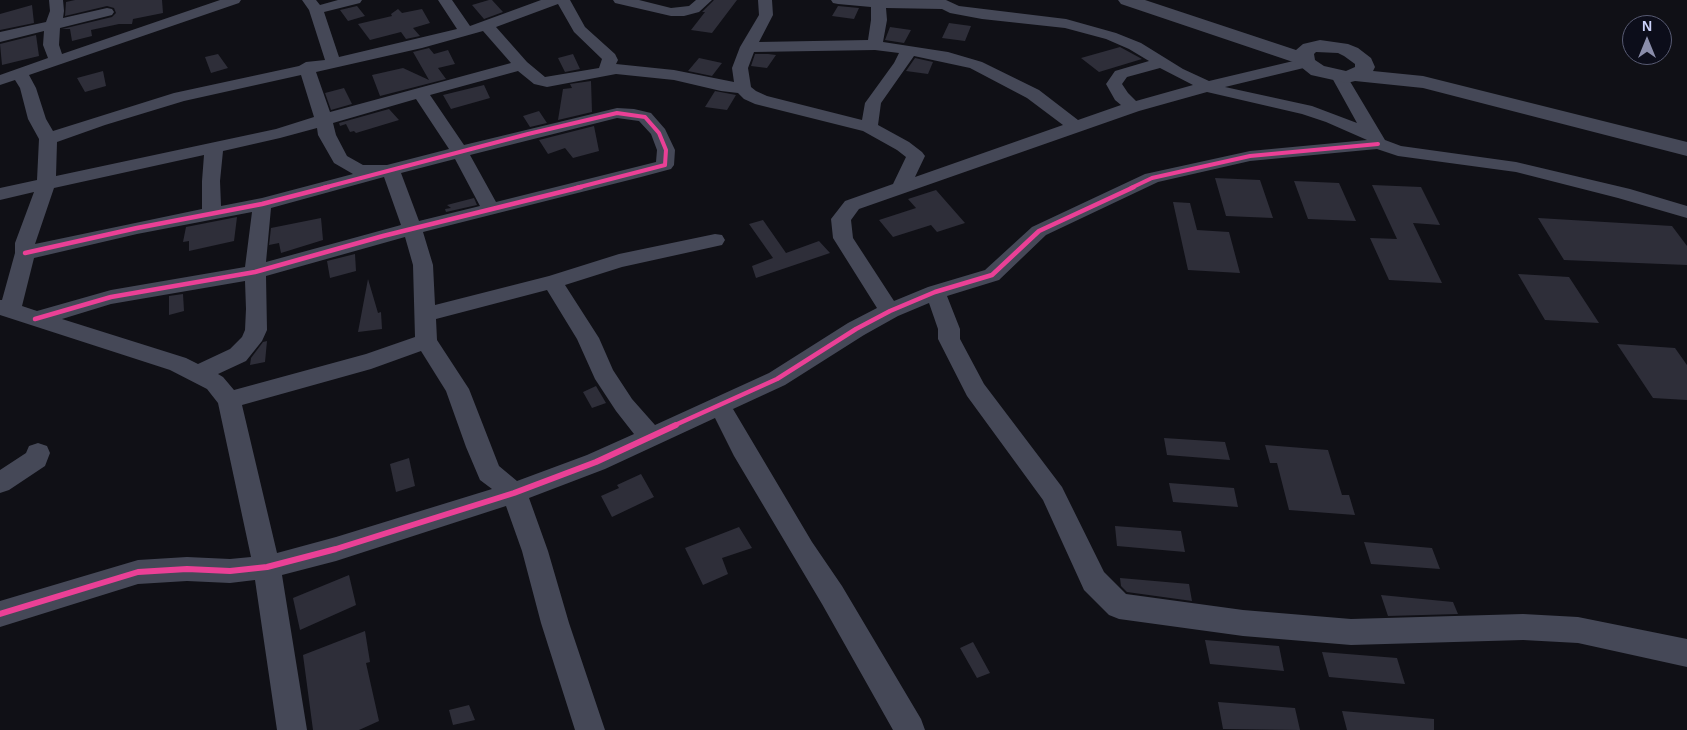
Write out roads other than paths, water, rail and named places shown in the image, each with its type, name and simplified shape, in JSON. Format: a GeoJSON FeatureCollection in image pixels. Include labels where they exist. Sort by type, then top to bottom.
{"type":"FeatureCollection","features":[{"type":"Feature","properties":{"kind":"street"},"geometry":{"type":"LineString","coordinates":[[56,0],[57,10],[52,25],[51,45],[56,60]]}},
{"type":"Feature","properties":{"kind":"street"},"geometry":{"type":"LineString","coordinates":[[333,61],[312,5],[355,0]]}},
{"type":"Feature","properties":{"kind":"street"},"geometry":{"type":"LineString","coordinates":[[445,0],[466,31]]}},
{"type":"Feature","properties":{"kind":"street"},"geometry":{"type":"LineString","coordinates":[[48,139],[180,96],[422,43],[486,26],[554,0]]}},
{"type":"Feature","properties":{"kind":"street"},"geometry":{"type":"LineString","coordinates":[[563,0],[579,29],[609,56],[610,60],[606,70]]}},
{"type":"Feature","properties":{"kind":"street"},"geometry":{"type":"LineString","coordinates":[[620,0],[671,12],[684,12],[694,9],[705,0]]}},
{"type":"Feature","properties":{"kind":"street"},"geometry":{"type":"LineString","coordinates":[[765,0],[766,15],[748,47],[740,68],[743,88],[750,95],[761,100],[869,127],[903,146],[916,156],[900,189]]}},
{"type":"Feature","properties":{"kind":"street"},"geometry":{"type":"LineString","coordinates":[[838,0],[878,3],[938,2],[982,15],[1050,22],[1089,30],[1134,46],[1161,63],[1207,86],[1223,92],[1306,110],[1332,118],[1374,140],[1417,154],[1516,167],[1622,193],[1687,212]]}},
{"type":"Feature","properties":{"kind":"street"},"geometry":{"type":"LineString","coordinates":[[1127,0],[1305,61],[1318,71],[1351,69],[1400,73],[1555,109],[1687,144]]}},
{"type":"Feature","properties":{"kind":"street"},"geometry":{"type":"LineString","coordinates":[[1147,0],[1262,37],[1341,48],[1351,69],[1374,140]]}},
{"type":"Feature","properties":{"kind":"street"},"geometry":{"type":"LineString","coordinates":[[0,80],[114,40],[238,1]]}},
{"type":"Feature","properties":{"kind":"street"},"geometry":{"type":"LineString","coordinates":[[875,46],[879,20],[878,3]]}},
{"type":"Feature","properties":{"kind":"street"},"geometry":{"type":"LineString","coordinates":[[0,37],[52,25],[107,6],[114,40]]}},
{"type":"Feature","properties":{"kind":"street"},"geometry":{"type":"LineString","coordinates":[[486,26],[521,65],[540,81],[547,82],[616,69],[674,74],[721,86],[743,88]]}},
{"type":"Feature","properties":{"kind":"street"},"geometry":{"type":"LineString","coordinates":[[748,47],[875,46],[909,50],[976,65],[1033,94],[1076,127]]}},
{"type":"Feature","properties":{"kind":"street"},"geometry":{"type":"LineString","coordinates":[[1305,61],[1304,53],[1310,48],[1320,46]]}},
{"type":"Feature","properties":{"kind":"street"},"geometry":{"type":"LineString","coordinates":[[869,127],[873,102],[902,64],[909,50]]}},
{"type":"Feature","properties":{"kind":"street"},"geometry":{"type":"LineString","coordinates":[[890,311],[843,238],[841,219],[852,205],[1134,108],[1207,86],[1305,61]]}},
{"type":"Feature","properties":{"kind":"street"},"geometry":{"type":"LineString","coordinates":[[1134,108],[1121,96],[1114,84],[1121,74],[1161,63]]}},
{"type":"Feature","properties":{"kind":"street"},"geometry":{"type":"LineString","coordinates":[[0,194],[280,134],[420,92],[521,65]]}},
{"type":"Feature","properties":{"kind":"street"},"geometry":{"type":"LineString","coordinates":[[306,67],[324,120],[327,135],[340,159],[359,170],[391,171]]}},
{"type":"Feature","properties":{"kind":"street"},"geometry":{"type":"LineString","coordinates":[[1351,69],[1433,84],[1687,149]]}},
{"type":"Feature","properties":{"kind":"street"},"geometry":{"type":"LineString","coordinates":[[20,74],[28,88],[37,119],[48,139],[46,184],[25,243],[25,253],[5,308],[157,357],[199,374],[215,383],[229,400],[267,567],[292,730]]}},
{"type":"Feature","properties":{"kind":"street"},"geometry":{"type":"LineString","coordinates":[[420,92],[460,152],[491,209]]}},
{"type":"Feature","properties":{"kind":"street"},"geometry":{"type":"LineString","coordinates":[[25,253],[262,204],[617,113],[645,117],[659,133],[666,150],[665,164],[412,229],[255,272],[111,297],[35,319]]}},
{"type":"Feature","properties":{"kind":"street"},"geometry":{"type":"LineString","coordinates":[[0,614],[138,572],[187,569],[230,571],[267,567],[336,549],[514,493],[596,462],[777,379],[856,329],[890,311],[935,292],[992,276],[1039,231],[1152,178],[1250,156],[1374,140]]}},
{"type":"Feature","properties":{"kind":"street"},"geometry":{"type":"LineString","coordinates":[[212,214],[211,181],[214,149]]}},
{"type":"Feature","properties":{"kind":"street"},"geometry":{"type":"LineString","coordinates":[[391,171],[423,265],[426,341],[457,389],[489,473],[514,493],[535,551],[555,623],[590,730]]}},
{"type":"Feature","properties":{"kind":"street"},"geometry":{"type":"LineString","coordinates":[[199,374],[238,355],[251,341],[256,330],[255,272],[262,204]]}},
{"type":"Feature","properties":{"kind":"street"},"geometry":{"type":"LineString","coordinates":[[424,315],[552,282],[619,261],[715,240]]}},
{"type":"Feature","properties":{"kind":"street"},"geometry":{"type":"LineString","coordinates":[[552,282],[568,304],[588,338],[604,373],[624,405],[650,436]]}},
{"type":"Feature","properties":{"kind":"street"},"geometry":{"type":"LineString","coordinates":[[935,292],[943,310],[949,339],[975,390],[1053,494],[1094,581],[1119,606],[1243,623],[1351,632],[1523,627],[1578,630],[1687,653]]}},
{"type":"Feature","properties":{"kind":"street"},"geometry":{"type":"LineString","coordinates":[[229,400],[371,361],[426,341]]}},
{"type":"Feature","properties":{"kind":"street"},"geometry":{"type":"LineString","coordinates":[[720,406],[743,449],[832,595],[910,730]]}},
{"type":"Feature","properties":{"kind":"street"},"geometry":{"type":"LineString","coordinates":[[0,483],[36,459],[38,453]]}}]}
